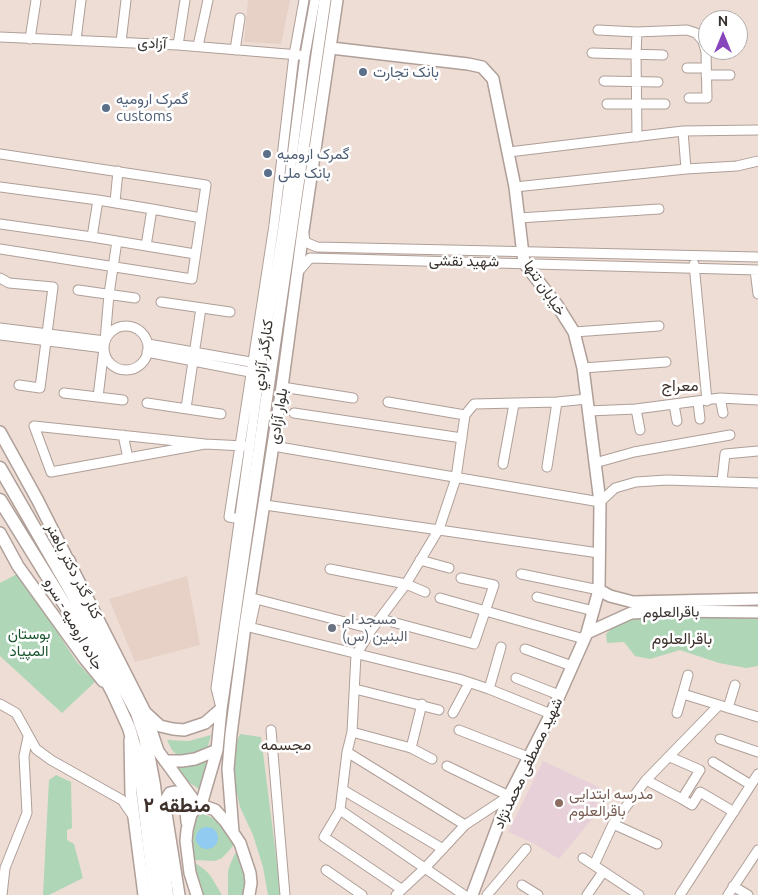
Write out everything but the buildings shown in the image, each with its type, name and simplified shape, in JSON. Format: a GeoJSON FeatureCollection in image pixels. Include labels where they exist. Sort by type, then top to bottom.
{"type":"FeatureCollection","features":[{"type":"Feature","properties":{"kind":"highway","name":"جاده ارومیه - سرو"},"geometry":{"type":"LineString","coordinates":[[0,468],[141,712],[154,784],[167,895]]}},
{"type":"Feature","properties":{"kind":"highway","name":"جاده ارومیه - سرو"},"geometry":{"type":"LineString","coordinates":[[0,504],[72,618],[113,693],[129,728],[136,752],[142,786],[155,895]]}},
{"type":"Feature","properties":{"kind":"highway"},"geometry":{"type":"LineString","coordinates":[[69,561],[83,612]]}},
{"type":"Feature","properties":{"kind":"main road","name":"بلوار آزادی"},"geometry":{"type":"LineString","coordinates":[[233,832],[228,769],[337,0]]}},
{"type":"Feature","properties":{"kind":"main road","name":"بلوار آزادی"},"geometry":{"type":"LineString","coordinates":[[187,830],[191,814],[200,805],[217,750],[261,369],[318,1]]}},
{"type":"Feature","properties":{"kind":"main road","name":"خیابان تنها"},"geometry":{"type":"LineString","coordinates":[[331,48],[482,67],[493,79],[515,187],[524,257],[574,332],[583,368],[600,502],[599,590],[586,636]]}},
{"type":"Feature","properties":{"kind":"main road","name":"کنار گذر دکتر باهنر"},"geometry":{"type":"LineString","coordinates":[[0,432],[69,561],[158,751],[200,805],[215,810],[233,832]]}},
{"type":"Feature","properties":{"kind":"main road"},"geometry":{"type":"LineString","coordinates":[[0,533],[18,566],[84,659],[113,693]]}},
{"type":"Feature","properties":{"kind":"main road","name":"باقرالعلوم"},"geometry":{"type":"LineString","coordinates":[[599,590],[610,596],[633,602],[758,599]]}},
{"type":"Feature","properties":{"kind":"main road","name":"باقرالعلوم"},"geometry":{"type":"LineString","coordinates":[[586,636],[631,613],[669,611],[758,612]]}},
{"type":"Feature","properties":{"kind":"main road","name":"شهید مصطفی محمدنژاد"},"geometry":{"type":"LineString","coordinates":[[472,895],[509,796],[551,714],[586,636]]}},
{"type":"Feature","properties":{"kind":"main road"},"geometry":{"type":"LineString","coordinates":[[141,712],[160,726],[184,730],[206,723],[221,709]]}},
{"type":"Feature","properties":{"kind":"main road"},"geometry":{"type":"LineString","coordinates":[[129,728],[127,797],[134,818],[144,895]]}},
{"type":"Feature","properties":{"kind":"main road"},"geometry":{"type":"LineString","coordinates":[[165,762],[182,762],[195,759],[217,750]]}},
{"type":"Feature","properties":{"kind":"main road"},"geometry":{"type":"LineString","coordinates":[[179,895],[165,807],[165,801],[170,793],[174,792],[183,795],[185,798],[186,840],[190,873],[197,895]]}},
{"type":"Feature","properties":{"kind":"main road"},"geometry":{"type":"LineString","coordinates":[[233,832],[240,843],[246,859],[251,878],[250,894]]}},
{"type":"Feature","properties":{"kind":"street"},"geometry":{"type":"LineString","coordinates":[[30,39],[36,0]]}},
{"type":"Feature","properties":{"kind":"street"},"geometry":{"type":"LineString","coordinates":[[76,40],[81,0]]}},
{"type":"Feature","properties":{"kind":"street"},"geometry":{"type":"LineString","coordinates":[[121,42],[126,0]]}},
{"type":"Feature","properties":{"kind":"street"},"geometry":{"type":"LineString","coordinates":[[178,45],[185,0]]}},
{"type":"Feature","properties":{"kind":"street"},"geometry":{"type":"LineString","coordinates":[[198,46],[208,0]]}},
{"type":"Feature","properties":{"kind":"street"},"geometry":{"type":"LineString","coordinates":[[240,519],[229,517],[240,445],[261,369],[283,137],[294,55],[304,0],[318,1]]}},
{"type":"Feature","properties":{"kind":"street","name":"کنارگذر آزادي"},"geometry":{"type":"LineString","coordinates":[[221,709],[216,688],[282,228],[304,55],[318,1]]}},
{"type":"Feature","properties":{"kind":"street"},"geometry":{"type":"LineString","coordinates":[[235,50],[240,18]]}},
{"type":"Feature","properties":{"kind":"street"},"geometry":{"type":"LineString","coordinates":[[598,30],[637,32],[687,30],[696,33],[704,47],[707,98],[689,98]]}},
{"type":"Feature","properties":{"kind":"street"},"geometry":{"type":"LineString","coordinates":[[637,32],[637,137]]}},
{"type":"Feature","properties":{"kind":"street","name":"آزادی"},"geometry":{"type":"LineString","coordinates":[[0,37],[198,46],[304,55]]}},
{"type":"Feature","properties":{"kind":"street"},"geometry":{"type":"LineString","coordinates":[[592,53],[663,55]]}},
{"type":"Feature","properties":{"kind":"street"},"geometry":{"type":"LineString","coordinates":[[687,68],[730,75]]}},
{"type":"Feature","properties":{"kind":"street"},"geometry":{"type":"LineString","coordinates":[[604,81],[658,82]]}},
{"type":"Feature","properties":{"kind":"street"},"geometry":{"type":"LineString","coordinates":[[607,104],[665,104]]}},
{"type":"Feature","properties":{"kind":"street"},"geometry":{"type":"LineString","coordinates":[[508,152],[683,131],[758,130]]}},
{"type":"Feature","properties":{"kind":"street"},"geometry":{"type":"LineString","coordinates":[[683,131],[686,169]]}},
{"type":"Feature","properties":{"kind":"street"},"geometry":{"type":"LineString","coordinates":[[283,137],[293,138]]}},
{"type":"Feature","properties":{"kind":"street"},"geometry":{"type":"LineString","coordinates":[[0,154],[206,185],[192,279],[0,249]]}},
{"type":"Feature","properties":{"kind":"street"},"geometry":{"type":"LineString","coordinates":[[515,187],[686,169],[737,166],[758,161]]}},
{"type":"Feature","properties":{"kind":"street"},"geometry":{"type":"LineString","coordinates":[[115,202],[118,171]]}},
{"type":"Feature","properties":{"kind":"street"},"geometry":{"type":"LineString","coordinates":[[0,187],[115,202],[201,218]]}},
{"type":"Feature","properties":{"kind":"street"},"geometry":{"type":"LineString","coordinates":[[92,237],[98,200]]}},
{"type":"Feature","properties":{"kind":"street"},"geometry":{"type":"LineString","coordinates":[[146,246],[152,209]]}},
{"type":"Feature","properties":{"kind":"street"},"geometry":{"type":"LineString","coordinates":[[519,218],[659,209]]}},
{"type":"Feature","properties":{"kind":"street"},"geometry":{"type":"LineString","coordinates":[[0,224],[195,254]]}},
{"type":"Feature","properties":{"kind":"street"},"geometry":{"type":"LineString","coordinates":[[297,273],[310,258],[307,254],[312,245],[305,242],[303,231]]}},
{"type":"Feature","properties":{"kind":"street"},"geometry":{"type":"LineString","coordinates":[[98,397],[109,294],[117,241]]}},
{"type":"Feature","properties":{"kind":"street","name":"شهید نقشی"},"geometry":{"type":"LineString","coordinates":[[312,245],[317,247],[756,270]]}},
{"type":"Feature","properties":{"kind":"street"},"geometry":{"type":"LineString","coordinates":[[695,255],[694,268],[702,401],[700,419]]}},
{"type":"Feature","properties":{"kind":"street","name":"شهید نقشی"},"geometry":{"type":"LineString","coordinates":[[310,258],[695,255],[758,257]]}},
{"type":"Feature","properties":{"kind":"street"},"geometry":{"type":"LineString","coordinates":[[756,270],[758,294]]}},
{"type":"Feature","properties":{"kind":"street"},"geometry":{"type":"LineString","coordinates":[[0,278],[9,283],[53,288],[40,388],[18,385]]}},
{"type":"Feature","properties":{"kind":"street"},"geometry":{"type":"LineString","coordinates":[[78,290],[135,298]]}},
{"type":"Feature","properties":{"kind":"street"},"geometry":{"type":"LineString","coordinates":[[161,302],[230,312]]}},
{"type":"Feature","properties":{"kind":"street"},"geometry":{"type":"LineString","coordinates":[[186,408],[201,308]]}},
{"type":"Feature","properties":{"kind":"street"},"geometry":{"type":"LineString","coordinates":[[128,326],[141,332],[148,348],[140,364],[128,370],[114,366],[109,361],[105,345],[114,330],[128,326]]}},
{"type":"Feature","properties":{"kind":"street"},"geometry":{"type":"LineString","coordinates":[[574,332],[659,326]]}},
{"type":"Feature","properties":{"kind":"street"},"geometry":{"type":"LineString","coordinates":[[0,328],[46,337],[105,345]]}},
{"type":"Feature","properties":{"kind":"street"},"geometry":{"type":"LineString","coordinates":[[0,335],[46,337]]}},
{"type":"Feature","properties":{"kind":"street"},"geometry":{"type":"LineString","coordinates":[[148,348],[261,369]]}},
{"type":"Feature","properties":{"kind":"street"},"geometry":{"type":"LineString","coordinates":[[583,368],[666,362]]}},
{"type":"Feature","properties":{"kind":"street"},"geometry":{"type":"LineString","coordinates":[[282,387],[353,398]]}},
{"type":"Feature","properties":{"kind":"street"},"geometry":{"type":"LineString","coordinates":[[64,393],[123,400]]}},
{"type":"Feature","properties":{"kind":"street"},"geometry":{"type":"LineString","coordinates":[[720,398],[723,413]]}},
{"type":"Feature","properties":{"kind":"street"},"geometry":{"type":"LineString","coordinates":[[509,796],[465,825],[443,850],[398,893],[324,838],[340,810],[347,752],[352,732],[356,655],[372,629],[406,584],[439,530],[456,478],[465,416],[474,404],[558,402],[636,409],[720,398],[753,400]]}},
{"type":"Feature","properties":{"kind":"street"},"geometry":{"type":"LineString","coordinates":[[388,402],[465,416]]}},
{"type":"Feature","properties":{"kind":"street"},"geometry":{"type":"LineString","coordinates":[[547,467],[558,402]]}},
{"type":"Feature","properties":{"kind":"street"},"geometry":{"type":"LineString","coordinates":[[147,403],[221,414]]}},
{"type":"Feature","properties":{"kind":"street"},"geometry":{"type":"LineString","coordinates":[[503,464],[514,404]]}},
{"type":"Feature","properties":{"kind":"street"},"geometry":{"type":"LineString","coordinates":[[674,405],[677,421]]}},
{"type":"Feature","properties":{"kind":"street"},"geometry":{"type":"LineString","coordinates":[[636,409],[640,430]]}},
{"type":"Feature","properties":{"kind":"street"},"geometry":{"type":"LineString","coordinates":[[294,413],[462,438]]}},
{"type":"Feature","properties":{"kind":"street"},"geometry":{"type":"LineString","coordinates":[[205,444],[51,472],[34,426],[205,444],[250,446]]}},
{"type":"Feature","properties":{"kind":"street"},"geometry":{"type":"LineString","coordinates":[[123,435],[128,458]]}},
{"type":"Feature","properties":{"kind":"street"},"geometry":{"type":"LineString","coordinates":[[595,463],[634,452],[730,435]]}},
{"type":"Feature","properties":{"kind":"street"},"geometry":{"type":"LineString","coordinates":[[273,446],[600,502],[615,488],[636,482],[667,480],[758,483]]}},
{"type":"Feature","properties":{"kind":"street"},"geometry":{"type":"LineString","coordinates":[[722,481],[725,454],[758,451]]}},
{"type":"Feature","properties":{"kind":"street"},"geometry":{"type":"LineString","coordinates":[[265,505],[599,553]]}},
{"type":"Feature","properties":{"kind":"street"},"geometry":{"type":"LineString","coordinates":[[420,560],[448,568]]}},
{"type":"Feature","properties":{"kind":"street"},"geometry":{"type":"LineString","coordinates":[[330,569],[406,584],[425,592]]}},
{"type":"Feature","properties":{"kind":"street"},"geometry":{"type":"LineString","coordinates":[[521,574],[599,590]]}},
{"type":"Feature","properties":{"kind":"street"},"geometry":{"type":"LineString","coordinates":[[381,619],[474,644],[494,585],[461,578]]}},
{"type":"Feature","properties":{"kind":"street"},"geometry":{"type":"LineString","coordinates":[[537,597],[594,611]]}},
{"type":"Feature","properties":{"kind":"street"},"geometry":{"type":"LineString","coordinates":[[440,598],[485,612],[586,636]]}},
{"type":"Feature","properties":{"kind":"street"},"geometry":{"type":"LineString","coordinates":[[372,629],[256,600],[248,627],[469,682],[551,714]]}},
{"type":"Feature","properties":{"kind":"street"},"geometry":{"type":"LineString","coordinates":[[489,689],[501,647]]}},
{"type":"Feature","properties":{"kind":"street"},"geometry":{"type":"LineString","coordinates":[[526,648],[572,666]]}},
{"type":"Feature","properties":{"kind":"street"},"geometry":{"type":"LineString","coordinates":[[677,713],[688,674]]}},
{"type":"Feature","properties":{"kind":"street"},"geometry":{"type":"LineString","coordinates":[[516,678],[559,695]]}},
{"type":"Feature","properties":{"kind":"street"},"geometry":{"type":"LineString","coordinates":[[453,713],[469,682]]}},
{"type":"Feature","properties":{"kind":"street"},"geometry":{"type":"LineString","coordinates":[[594,865],[613,824],[646,780],[723,706],[735,685]]}},
{"type":"Feature","properties":{"kind":"street"},"geometry":{"type":"LineString","coordinates":[[355,688],[439,710]]}},
{"type":"Feature","properties":{"kind":"street"},"geometry":{"type":"LineString","coordinates":[[682,694],[757,714]]}},
{"type":"Feature","properties":{"kind":"street"},"geometry":{"type":"LineString","coordinates":[[0,704],[16,713],[36,749],[51,760],[127,797]]}},
{"type":"Feature","properties":{"kind":"street"},"geometry":{"type":"LineString","coordinates":[[411,748],[422,704]]}},
{"type":"Feature","properties":{"kind":"street"},"geometry":{"type":"LineString","coordinates":[[271,730],[285,895]]}},
{"type":"Feature","properties":{"kind":"street"},"geometry":{"type":"LineString","coordinates":[[459,730],[528,758]]}},
{"type":"Feature","properties":{"kind":"street"},"geometry":{"type":"LineString","coordinates":[[352,732],[411,748],[432,760]]}},
{"type":"Feature","properties":{"kind":"street"},"geometry":{"type":"LineString","coordinates":[[2,895],[5,868],[27,813],[24,756],[28,737]]}},
{"type":"Feature","properties":{"kind":"street"},"geometry":{"type":"LineString","coordinates":[[720,740],[758,752]]}},
{"type":"Feature","properties":{"kind":"street"},"geometry":{"type":"LineString","coordinates":[[347,752],[465,825]]}},
{"type":"Feature","properties":{"kind":"street"},"geometry":{"type":"LineString","coordinates":[[670,758],[700,770],[682,799]]}},
{"type":"Feature","properties":{"kind":"street"},"geometry":{"type":"LineString","coordinates":[[713,762],[750,785]]}},
{"type":"Feature","properties":{"kind":"street"},"geometry":{"type":"LineString","coordinates":[[447,766],[509,796]]}},
{"type":"Feature","properties":{"kind":"street"},"geometry":{"type":"LineString","coordinates":[[680,895],[758,774]]}},
{"type":"Feature","properties":{"kind":"street"},"geometry":{"type":"LineString","coordinates":[[646,780],[692,805],[700,792],[734,812]]}},
{"type":"Feature","properties":{"kind":"street"},"geometry":{"type":"LineString","coordinates":[[342,790],[443,850]]}},
{"type":"Feature","properties":{"kind":"street"},"geometry":{"type":"LineString","coordinates":[[340,810],[464,895]]}},
{"type":"Feature","properties":{"kind":"street"},"geometry":{"type":"LineString","coordinates":[[613,824],[657,844]]}},
{"type":"Feature","properties":{"kind":"street"},"geometry":{"type":"LineString","coordinates":[[486,895],[526,849]]}},
{"type":"Feature","properties":{"kind":"street"},"geometry":{"type":"LineString","coordinates":[[728,895],[758,850]]}},
{"type":"Feature","properties":{"kind":"street"},"geometry":{"type":"LineString","coordinates":[[583,858],[639,895]]}},
{"type":"Feature","properties":{"kind":"street"},"geometry":{"type":"LineString","coordinates":[[326,870],[362,895]]}},
{"type":"Feature","properties":{"kind":"street"},"geometry":{"type":"LineString","coordinates":[[587,895],[603,872]]}},
{"type":"Feature","properties":{"kind":"street"},"geometry":{"type":"LineString","coordinates":[[522,885],[538,895]]}},
{"type":"Feature","properties":{"kind":"street"},"geometry":{"type":"LineString","coordinates":[[734,886],[748,895]]}},
{"type":"Feature","properties":{"kind":"shaded area"},"geometry":{"type":"Polygon","coordinates":[[[248,0],[290,0],[281,44],[244,42],[248,0]]]}},
{"type":"Feature","properties":{"kind":"shaded area"},"geometry":{"type":"Polygon","coordinates":[[[187,576],[200,645],[135,662],[109,599],[187,576]]]}},
{"type":"Feature","properties":{"kind":"shaded area","name":"مدرسه ابتدایی باقرالعلوم"},"geometry":{"type":"Polygon","coordinates":[[[543,761],[601,788],[593,818],[559,859],[531,842],[508,832],[543,761]]]}},
{"type":"Feature","properties":{"kind":"green space","name":"بوستان المپیاد"},"geometry":{"type":"Polygon","coordinates":[[[19,573],[76,661],[95,682],[62,713],[0,656],[0,583],[19,573]]]}},
{"type":"Feature","properties":{"kind":"green space"},"geometry":{"type":"Polygon","coordinates":[[[758,616],[758,666],[746,668],[719,663],[680,650],[650,659],[635,656],[624,642],[607,643],[606,634],[614,626],[629,620],[645,617],[758,616]]]}},
{"type":"Feature","properties":{"kind":"green space"},"geometry":{"type":"Polygon","coordinates":[[[240,734],[261,737],[281,895],[268,895],[263,867],[253,835],[240,807],[231,770],[233,751],[240,734]]]}},
{"type":"Feature","properties":{"kind":"green space"},"geometry":{"type":"Polygon","coordinates":[[[211,735],[208,746],[201,754],[190,756],[177,755],[167,740],[189,741],[211,735]]]}},
{"type":"Feature","properties":{"kind":"green space"},"geometry":{"type":"Polygon","coordinates":[[[206,762],[205,775],[199,789],[187,781],[178,769],[190,763],[206,762]]]}},
{"type":"Feature","properties":{"kind":"green space"},"geometry":{"type":"Polygon","coordinates":[[[56,775],[71,782],[72,828],[67,830],[67,840],[74,844],[83,878],[49,895],[43,895],[49,780],[56,775]]]}},
{"type":"Feature","properties":{"kind":"green space"},"geometry":{"type":"Polygon","coordinates":[[[203,814],[223,825],[234,845],[222,858],[215,861],[193,860],[191,848],[192,824],[198,816],[203,814]]]}},
{"type":"Feature","properties":{"kind":"green space"},"geometry":{"type":"Polygon","coordinates":[[[237,850],[246,880],[245,895],[228,895],[228,871],[237,850]]]}},
{"type":"Feature","properties":{"kind":"green space"},"geometry":{"type":"Polygon","coordinates":[[[195,863],[210,875],[222,895],[202,895],[195,863]]]}},
{"type":"Feature","properties":{"kind":"water"},"geometry":{"type":"Polygon","coordinates":[[[207,827],[215,830],[218,838],[215,846],[207,849],[199,846],[196,838],[199,830],[207,827]]]}},
{"type":"Feature","properties":{"kind":"place","name":"بانک تجارت"},"geometry":{"type":"Point","coordinates":[363,72]}},
{"type":"Feature","properties":{"kind":"place","name":"گمرک ارومیه customs"},"geometry":{"type":"Point","coordinates":[106,108]}},
{"type":"Feature","properties":{"kind":"place","name":"گمرک ارومیه"},"geometry":{"type":"Point","coordinates":[267,154]}},
{"type":"Feature","properties":{"kind":"place","name":"بانک ملى"},"geometry":{"type":"Point","coordinates":[268,173]}},
{"type":"Feature","properties":{"kind":"place","name":"مسجد ام البنین (س)"},"geometry":{"type":"Point","coordinates":[332,628]}},
{"type":"Feature","properties":{"kind":"place","name":"مدرسه ابتدایی باقرالعلوم"},"geometry":{"type":"Point","coordinates":[559,803]}},
{"type":"Feature","properties":{"kind":"district","name":"معراج"},"geometry":{"type":"Point","coordinates":[680,386]}},
{"type":"Feature","properties":{"kind":"district","name":"باقرالعلوم"},"geometry":{"type":"Point","coordinates":[682,639]}},
{"type":"Feature","properties":{"kind":"district","name":"مجسمه"},"geometry":{"type":"Point","coordinates":[286,745]}},
{"type":"Feature","properties":{"kind":"district","name":"منطقه ۲"},"geometry":{"type":"Point","coordinates":[177,805]}}]}
